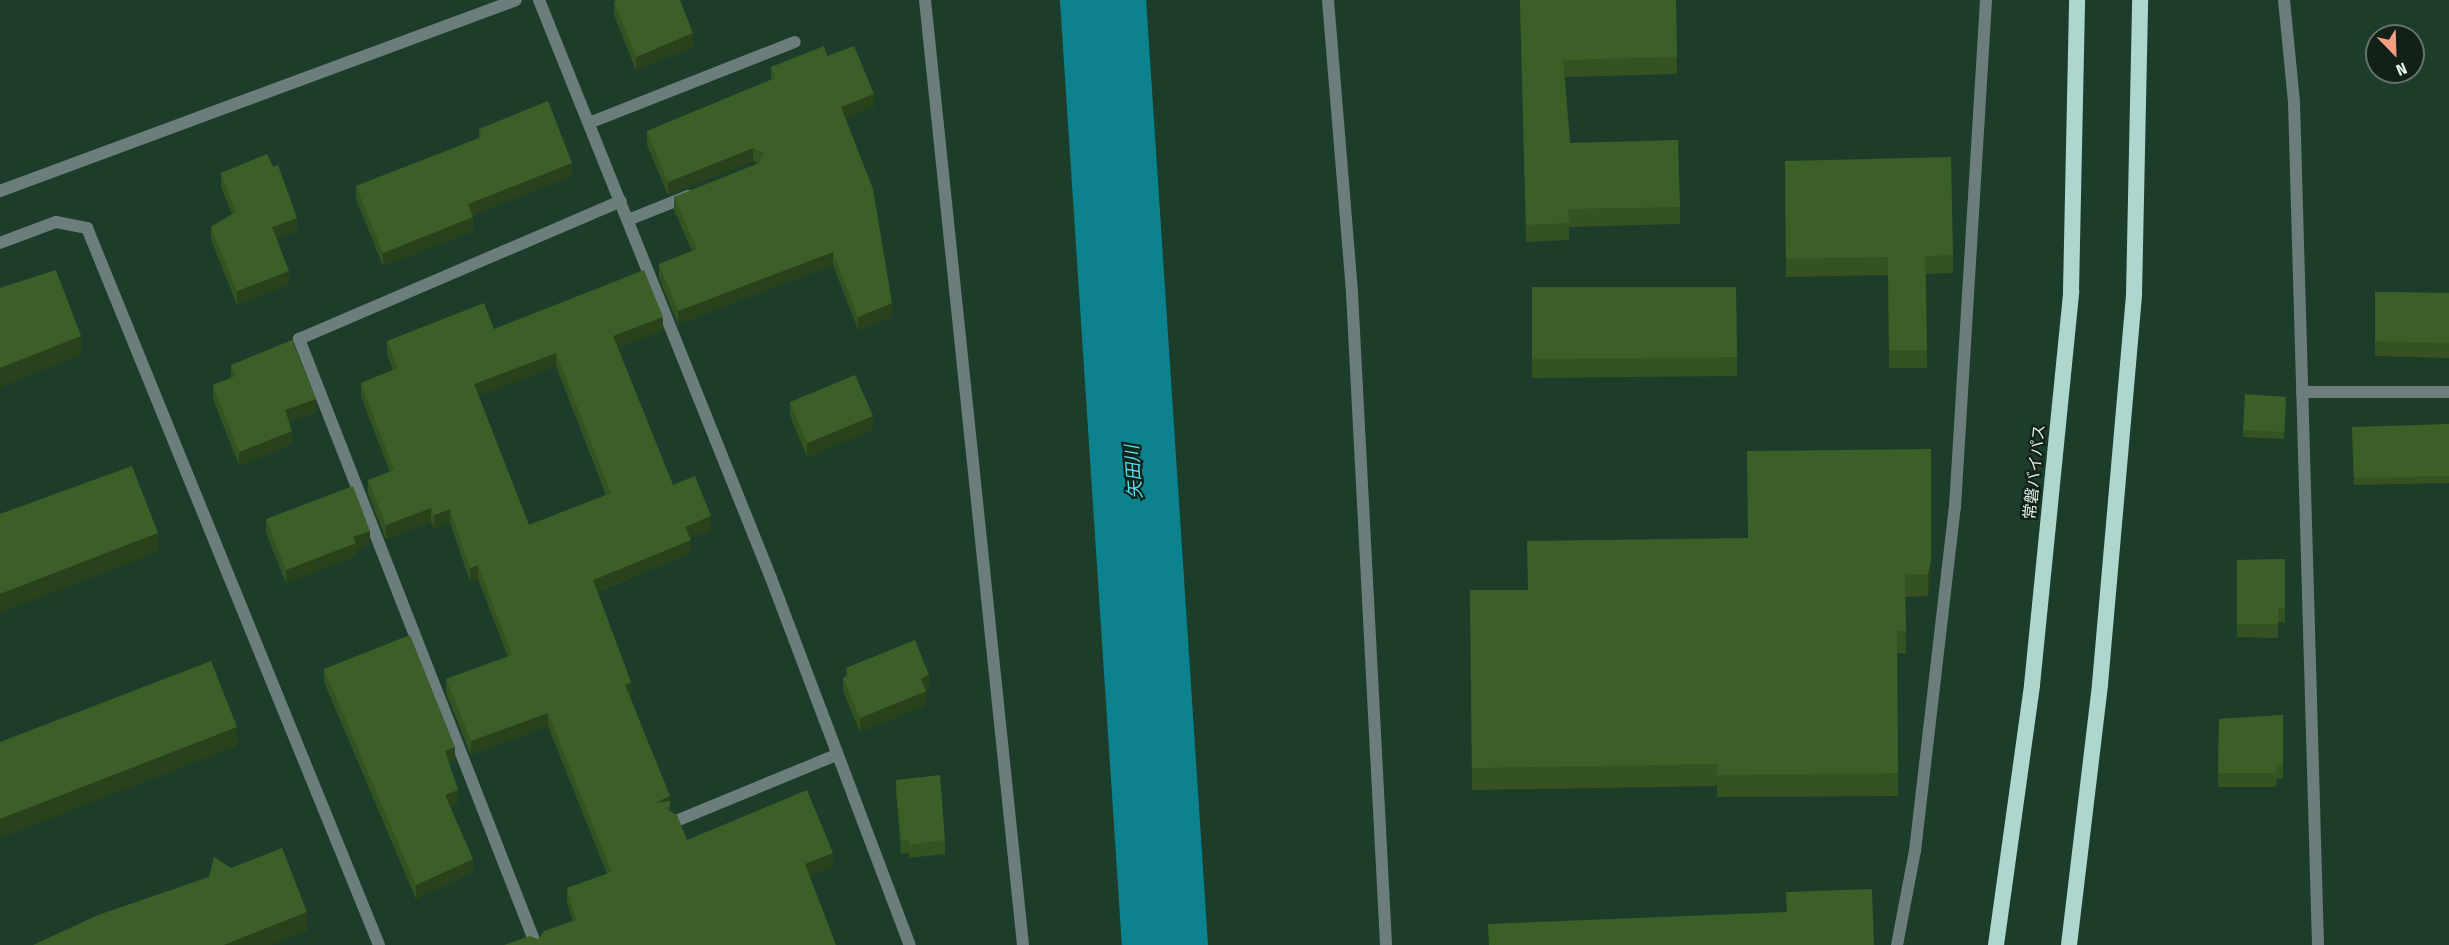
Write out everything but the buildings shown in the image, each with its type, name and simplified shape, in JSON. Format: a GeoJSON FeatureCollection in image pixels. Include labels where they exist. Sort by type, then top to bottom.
{"type":"FeatureCollection","features":[{"type":"Feature","properties":{"kind":"highway","name":"常磐バイパス"},"geometry":{"type":"LineString","coordinates":[[1996,945],[2032,685],[2071,291],[2077,0]]}},
{"type":"Feature","properties":{"kind":"highway"},"geometry":{"type":"LineString","coordinates":[[2068,945],[2100,684],[2134,294],[2140,0]]}},
{"type":"Feature","properties":{"kind":"street"},"geometry":{"type":"LineString","coordinates":[[0,191],[516,0]]}},
{"type":"Feature","properties":{"kind":"street"},"geometry":{"type":"LineString","coordinates":[[539,0],[621,201],[910,945]]}},
{"type":"Feature","properties":{"kind":"street"},"geometry":{"type":"LineString","coordinates":[[925,0],[1023,945]]}},
{"type":"Feature","properties":{"kind":"street"},"geometry":{"type":"LineString","coordinates":[[1328,0],[1352,293],[1386,945]]}},
{"type":"Feature","properties":{"kind":"street"},"geometry":{"type":"LineString","coordinates":[[1897,945],[1915,851],[1955,507],[1986,0]]}},
{"type":"Feature","properties":{"kind":"street"},"geometry":{"type":"LineString","coordinates":[[2284,0],[2294,102],[2318,945]]}},
{"type":"Feature","properties":{"kind":"street"},"geometry":{"type":"LineString","coordinates":[[589,123],[795,42]]}},
{"type":"Feature","properties":{"kind":"street"},"geometry":{"type":"LineString","coordinates":[[628,220],[702,190]]}},
{"type":"Feature","properties":{"kind":"street"},"geometry":{"type":"LineString","coordinates":[[536,945],[299,339],[621,201]]}},
{"type":"Feature","properties":{"kind":"street"},"geometry":{"type":"LineString","coordinates":[[0,243],[56,222],[87,228],[379,945]]}},
{"type":"Feature","properties":{"kind":"street"},"geometry":{"type":"LineString","coordinates":[[2302,392],[2449,392]]}},
{"type":"Feature","properties":{"kind":"street"},"geometry":{"type":"LineString","coordinates":[[676,821],[836,755]]}},
{"type":"Feature","properties":{"kind":"waterway","name":"矢田川"},"geometry":{"type":"LineString","coordinates":[[1103,0],[1165,945]]}}]}
